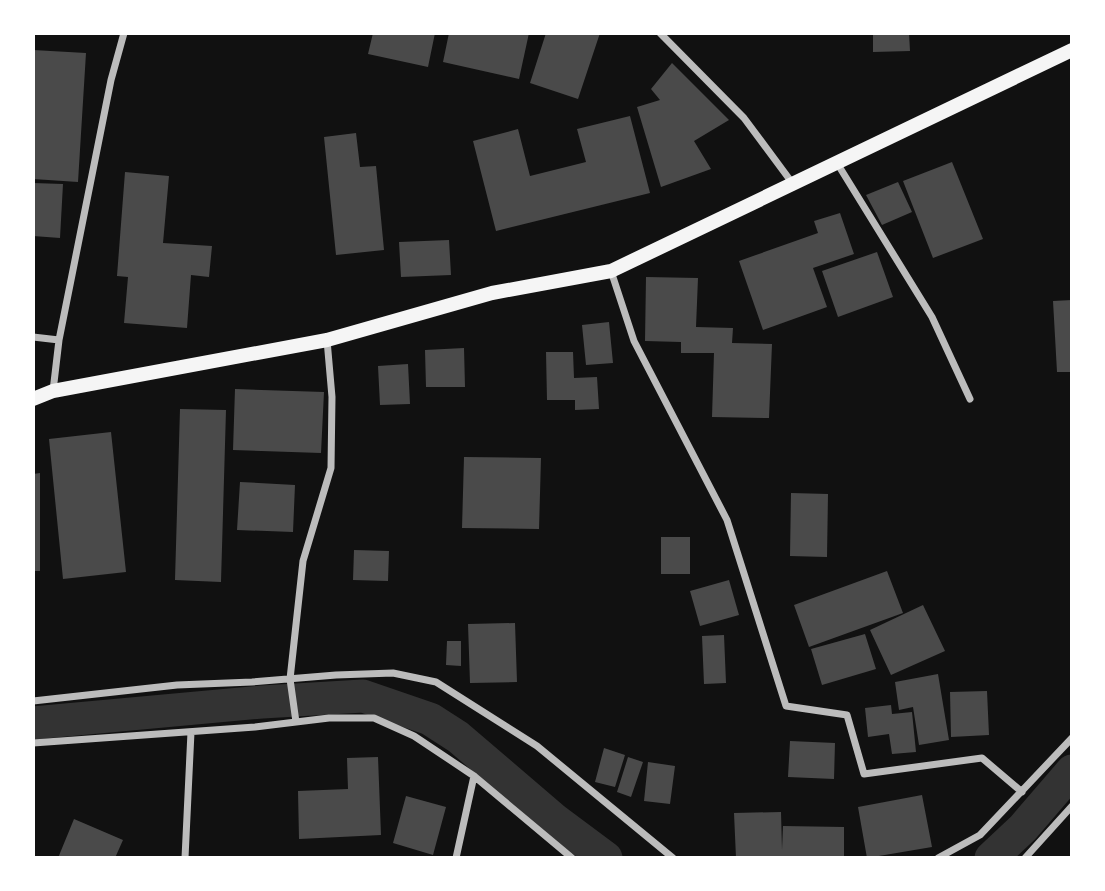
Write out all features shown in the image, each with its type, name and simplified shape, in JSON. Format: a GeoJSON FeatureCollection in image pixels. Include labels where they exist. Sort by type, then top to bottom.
{"type":"FeatureCollection","features":[{"type":"Feature","properties":{"kind":"main road"},"geometry":{"type":"LineString","coordinates":[[33,399],[53,391],[327,340],[492,293],[611,271],[1072,50]]}},
{"type":"Feature","properties":{"kind":"street"},"geometry":{"type":"LineString","coordinates":[[53,391],[59,340],[111,80],[124,33]]}},
{"type":"Feature","properties":{"kind":"street"},"geometry":{"type":"LineString","coordinates":[[660,33],[744,118],[793,184]]}},
{"type":"Feature","properties":{"kind":"street"},"geometry":{"type":"LineString","coordinates":[[837,163],[932,317],[970,399]]}},
{"type":"Feature","properties":{"kind":"street"},"geometry":{"type":"LineString","coordinates":[[611,271],[634,341],[727,520],[786,706],[847,715],[864,774],[982,758],[1022,792]]}},
{"type":"Feature","properties":{"kind":"street"},"geometry":{"type":"LineString","coordinates":[[33,337],[59,340]]}},
{"type":"Feature","properties":{"kind":"street"},"geometry":{"type":"LineString","coordinates":[[296,722],[290,679],[303,561],[331,468],[332,397],[327,340]]}},
{"type":"Feature","properties":{"kind":"street"},"geometry":{"type":"LineString","coordinates":[[33,701],[177,685],[393,673],[436,682],[537,746],[673,858]]}},
{"type":"Feature","properties":{"kind":"street"},"geometry":{"type":"LineString","coordinates":[[33,743],[191,732],[329,718],[373,718],[414,736],[474,776],[572,858]]}},
{"type":"Feature","properties":{"kind":"street"},"geometry":{"type":"LineString","coordinates":[[185,858],[191,732]]}},
{"type":"Feature","properties":{"kind":"street"},"geometry":{"type":"LineString","coordinates":[[938,858],[980,835],[1072,738]]}},
{"type":"Feature","properties":{"kind":"street"},"geometry":{"type":"LineString","coordinates":[[456,858],[474,776]]}},
{"type":"Feature","properties":{"kind":"street"},"geometry":{"type":"LineString","coordinates":[[1024,858],[1072,806]]}},
{"type":"Feature","properties":{"kind":"building"},"geometry":{"type":"Polygon","coordinates":[[[373,33],[435,33],[428,67],[368,54],[373,33]]]}},
{"type":"Feature","properties":{"kind":"building"},"geometry":{"type":"Polygon","coordinates":[[[449,33],[529,33],[519,79],[443,62],[449,33]]]}},
{"type":"Feature","properties":{"kind":"building"},"geometry":{"type":"Polygon","coordinates":[[[546,33],[600,33],[578,99],[530,83],[546,33]]]}},
{"type":"Feature","properties":{"kind":"building"},"geometry":{"type":"Polygon","coordinates":[[[873,33],[909,33],[910,51],[873,52],[873,33]]]}},
{"type":"Feature","properties":{"kind":"building"},"geometry":{"type":"Polygon","coordinates":[[[33,50],[86,53],[78,182],[33,179],[33,50]]]}},
{"type":"Feature","properties":{"kind":"building"},"geometry":{"type":"Polygon","coordinates":[[[672,63],[729,120],[694,141],[711,169],[661,187],[637,107],[660,100],[651,89],[672,63]]]}},
{"type":"Feature","properties":{"kind":"building"},"geometry":{"type":"Polygon","coordinates":[[[630,116],[650,193],[496,231],[473,141],[518,129],[530,176],[586,162],[577,129],[630,116]]]}},
{"type":"Feature","properties":{"kind":"building"},"geometry":{"type":"Polygon","coordinates":[[[356,133],[360,167],[376,166],[384,250],[336,255],[324,137],[356,133]]]}},
{"type":"Feature","properties":{"kind":"building"},"geometry":{"type":"Polygon","coordinates":[[[952,162],[983,239],[933,258],[903,181],[952,162]]]}},
{"type":"Feature","properties":{"kind":"building"},"geometry":{"type":"Polygon","coordinates":[[[125,172],[169,176],[163,243],[212,246],[209,277],[191,275],[187,328],[124,323],[128,277],[117,276],[125,172]]]}},
{"type":"Feature","properties":{"kind":"building"},"geometry":{"type":"Polygon","coordinates":[[[898,182],[912,212],[882,225],[866,195],[898,182]]]}},
{"type":"Feature","properties":{"kind":"building"},"geometry":{"type":"Polygon","coordinates":[[[33,183],[63,184],[60,238],[33,236],[33,183]]]}},
{"type":"Feature","properties":{"kind":"building"},"geometry":{"type":"Polygon","coordinates":[[[840,213],[854,254],[813,268],[827,307],[763,330],[739,261],[818,233],[814,221],[840,213]]]}},
{"type":"Feature","properties":{"kind":"building"},"geometry":{"type":"Polygon","coordinates":[[[449,240],[451,275],[401,277],[399,242],[449,240]]]}},
{"type":"Feature","properties":{"kind":"building"},"geometry":{"type":"Polygon","coordinates":[[[877,252],[893,297],[838,317],[822,271],[877,252]]]}},
{"type":"Feature","properties":{"kind":"building"},"geometry":{"type":"Polygon","coordinates":[[[646,277],[698,278],[696,327],[733,328],[732,343],[772,344],[769,418],[712,417],[714,353],[681,353],[681,342],[645,341],[646,277]]]}},
{"type":"Feature","properties":{"kind":"building"},"geometry":{"type":"Polygon","coordinates":[[[1072,300],[1072,372],[1057,372],[1053,301],[1072,300]]]}},
{"type":"Feature","properties":{"kind":"building"},"geometry":{"type":"Polygon","coordinates":[[[609,322],[613,363],[586,365],[582,325],[609,322]]]}},
{"type":"Feature","properties":{"kind":"building"},"geometry":{"type":"Polygon","coordinates":[[[464,348],[465,387],[426,387],[425,350],[464,348]]]}},
{"type":"Feature","properties":{"kind":"building"},"geometry":{"type":"Polygon","coordinates":[[[546,352],[573,352],[574,378],[597,377],[599,409],[575,410],[575,400],[547,400],[546,352]]]}},
{"type":"Feature","properties":{"kind":"building"},"geometry":{"type":"Polygon","coordinates":[[[408,364],[410,404],[380,405],[378,366],[408,364]]]}},
{"type":"Feature","properties":{"kind":"building"},"geometry":{"type":"Polygon","coordinates":[[[235,389],[324,392],[321,453],[233,450],[235,389]]]}},
{"type":"Feature","properties":{"kind":"building"},"geometry":{"type":"Polygon","coordinates":[[[180,409],[226,410],[221,582],[175,580],[180,409]]]}},
{"type":"Feature","properties":{"kind":"building"},"geometry":{"type":"Polygon","coordinates":[[[111,432],[126,572],[63,579],[49,439],[111,432]]]}},
{"type":"Feature","properties":{"kind":"building"},"geometry":{"type":"Polygon","coordinates":[[[464,457],[541,458],[539,529],[462,528],[464,457]]]}},
{"type":"Feature","properties":{"kind":"building"},"geometry":{"type":"Polygon","coordinates":[[[40,473],[40,571],[33,571],[33,474],[40,473]]]}},
{"type":"Feature","properties":{"kind":"building"},"geometry":{"type":"Polygon","coordinates":[[[240,482],[295,485],[293,532],[237,530],[240,482]]]}},
{"type":"Feature","properties":{"kind":"building"},"geometry":{"type":"Polygon","coordinates":[[[791,493],[828,494],[827,557],[790,556],[791,493]]]}},
{"type":"Feature","properties":{"kind":"building"},"geometry":{"type":"Polygon","coordinates":[[[661,537],[690,537],[690,574],[661,574],[661,537]]]}},
{"type":"Feature","properties":{"kind":"building"},"geometry":{"type":"Polygon","coordinates":[[[354,550],[389,551],[388,581],[353,580],[354,550]]]}},
{"type":"Feature","properties":{"kind":"building"},"geometry":{"type":"Polygon","coordinates":[[[887,571],[903,613],[809,647],[794,605],[887,571]]]}},
{"type":"Feature","properties":{"kind":"building"},"geometry":{"type":"Polygon","coordinates":[[[729,580],[739,615],[700,626],[690,591],[729,580]]]}},
{"type":"Feature","properties":{"kind":"building"},"geometry":{"type":"Polygon","coordinates":[[[923,605],[945,651],[891,675],[870,630],[923,605]]]}},
{"type":"Feature","properties":{"kind":"building"},"geometry":{"type":"Polygon","coordinates":[[[515,623],[517,682],[470,683],[468,624],[515,623]]]}},
{"type":"Feature","properties":{"kind":"building"},"geometry":{"type":"Polygon","coordinates":[[[865,634],[876,669],[822,685],[811,649],[865,634]]]}},
{"type":"Feature","properties":{"kind":"building"},"geometry":{"type":"Polygon","coordinates":[[[724,635],[726,683],[704,684],[702,636],[724,635]]]}},
{"type":"Feature","properties":{"kind":"building"},"geometry":{"type":"Polygon","coordinates":[[[447,641],[461,641],[461,666],[446,665],[447,641]]]}},
{"type":"Feature","properties":{"kind":"building"},"geometry":{"type":"Polygon","coordinates":[[[938,674],[949,740],[919,745],[913,707],[899,710],[895,682],[938,674]]]}},
{"type":"Feature","properties":{"kind":"building"},"geometry":{"type":"Polygon","coordinates":[[[987,691],[989,735],[951,737],[950,692],[987,691]]]}},
{"type":"Feature","properties":{"kind":"building"},"geometry":{"type":"Polygon","coordinates":[[[891,705],[892,714],[912,712],[916,752],[892,754],[889,734],[868,737],[865,708],[891,705]]]}},
{"type":"Feature","properties":{"kind":"building"},"geometry":{"type":"Polygon","coordinates":[[[790,741],[835,743],[834,779],[788,777],[790,741]]]}},
{"type":"Feature","properties":{"kind":"building"},"geometry":{"type":"Polygon","coordinates":[[[604,748],[625,755],[615,787],[595,782],[604,748]]]}},
{"type":"Feature","properties":{"kind":"building"},"geometry":{"type":"Polygon","coordinates":[[[378,757],[381,835],[299,839],[298,791],[348,789],[347,758],[378,757]]]}},
{"type":"Feature","properties":{"kind":"building"},"geometry":{"type":"Polygon","coordinates":[[[628,757],[643,762],[631,797],[617,792],[628,757]]]}},
{"type":"Feature","properties":{"kind":"building"},"geometry":{"type":"Polygon","coordinates":[[[648,762],[675,766],[670,804],[644,801],[648,762]]]}},
{"type":"Feature","properties":{"kind":"building"},"geometry":{"type":"Polygon","coordinates":[[[922,795],[932,847],[867,858],[858,807],[922,795]]]}},
{"type":"Feature","properties":{"kind":"building"},"geometry":{"type":"Polygon","coordinates":[[[406,796],[446,807],[433,855],[393,843],[406,796]]]}},
{"type":"Feature","properties":{"kind":"building"},"geometry":{"type":"Polygon","coordinates":[[[781,812],[782,850],[783,826],[844,827],[844,858],[736,858],[734,813],[781,812]]]}},
{"type":"Feature","properties":{"kind":"building"},"geometry":{"type":"Polygon","coordinates":[[[74,819],[123,840],[115,858],[58,858],[74,819]]]}},
{"type":"Feature","properties":{"kind":"waterway"},"geometry":{"type":"LineString","coordinates":[[33,723],[262,702],[363,696],[430,719],[458,737],[555,820],[606,858]]}},
{"type":"Feature","properties":{"kind":"waterway"},"geometry":{"type":"LineString","coordinates":[[991,858],[1023,828],[1072,771]]}}]}
